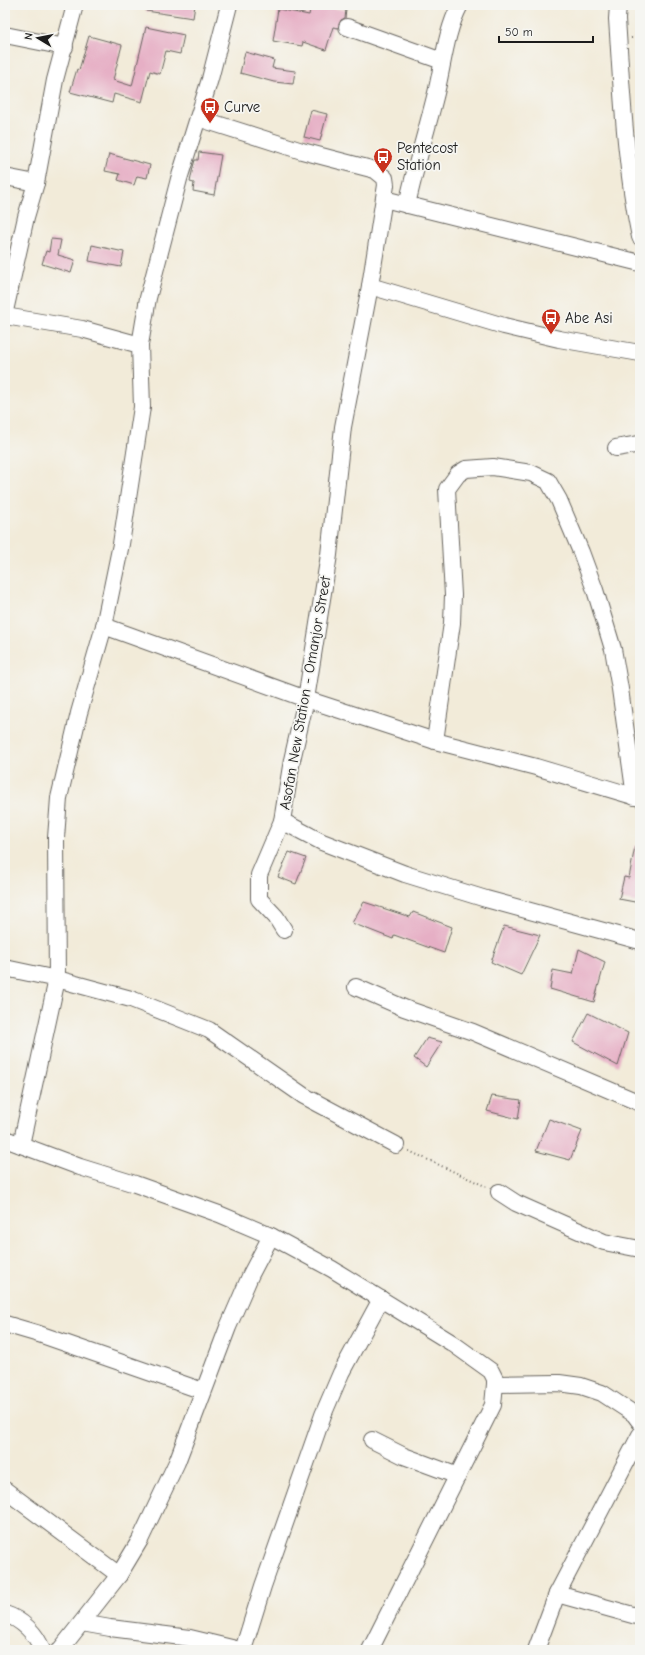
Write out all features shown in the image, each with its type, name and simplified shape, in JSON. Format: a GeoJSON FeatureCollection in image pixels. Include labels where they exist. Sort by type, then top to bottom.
{"type":"FeatureCollection","features":[{"type":"Feature","properties":{"kind":"street"},"geometry":{"type":"LineString","coordinates":[[5,311],[26,217],[36,183],[52,94],[75,5]]}},
{"type":"Feature","properties":{"kind":"street"},"geometry":{"type":"LineString","coordinates":[[21,1145],[57,979],[56,838],[59,798],[78,713],[104,626],[121,544],[142,407],[140,345],[148,298],[179,179],[198,118],[229,5]]}},
{"type":"Feature","properties":{"kind":"street"},"geometry":{"type":"LineString","coordinates":[[407,205],[415,167],[435,96],[442,61],[460,5]]}},
{"type":"Feature","properties":{"kind":"street"},"geometry":{"type":"LineString","coordinates":[[618,5],[616,19],[624,129],[632,201],[640,236]]}},
{"type":"Feature","properties":{"kind":"street"},"geometry":{"type":"LineString","coordinates":[[347,27],[442,61]]}},
{"type":"Feature","properties":{"kind":"street"},"geometry":{"type":"LineString","coordinates":[[5,35],[65,47]]}},
{"type":"Feature","properties":{"kind":"street","name":"Asofan New Station - Omanjor Street"},"geometry":{"type":"LineString","coordinates":[[198,118],[302,151],[375,170],[384,178],[386,185],[370,286],[343,427],[329,555],[306,699],[292,760],[282,821],[322,842],[405,874],[486,899],[640,941]]}},
{"type":"Feature","properties":{"kind":"street"},"geometry":{"type":"LineString","coordinates":[[5,177],[36,183]]}},
{"type":"Feature","properties":{"kind":"street"},"geometry":{"type":"LineString","coordinates":[[384,199],[640,263]]}},
{"type":"Feature","properties":{"kind":"street"},"geometry":{"type":"LineString","coordinates":[[370,286],[504,326],[545,336],[640,353]]}},
{"type":"Feature","properties":{"kind":"street"},"geometry":{"type":"LineString","coordinates":[[5,316],[82,329],[140,345]]}},
{"type":"Feature","properties":{"kind":"street"},"geometry":{"type":"LineString","coordinates":[[616,448],[640,444]]}},
{"type":"Feature","properties":{"kind":"street"},"geometry":{"type":"LineString","coordinates":[[104,626],[306,699],[434,741],[536,767],[638,798],[613,649],[595,590],[582,552],[548,481],[531,473],[493,467],[466,470],[458,474],[447,489],[453,595],[452,623],[434,741]]}},
{"type":"Feature","properties":{"kind":"street"},"geometry":{"type":"LineString","coordinates":[[282,821],[259,875],[259,899],[276,917],[284,930]]}},
{"type":"Feature","properties":{"kind":"street"},"geometry":{"type":"LineString","coordinates":[[5,968],[57,979],[131,999],[209,1030],[304,1096],[396,1145]]}},
{"type":"Feature","properties":{"kind":"street"},"geometry":{"type":"LineString","coordinates":[[356,987],[404,1008],[480,1035],[640,1103]]}},
{"type":"Feature","properties":{"kind":"street"},"geometry":{"type":"LineString","coordinates":[[5,1139],[80,1167],[135,1184],[219,1214],[271,1236],[332,1269],[452,1342],[491,1372],[495,1378],[493,1406],[370,1650]]}},
{"type":"Feature","properties":{"kind":"street"},"geometry":{"type":"LineString","coordinates":[[499,1192],[516,1203],[604,1242],[640,1249]]}},
{"type":"Feature","properties":{"kind":"street"},"geometry":{"type":"LineString","coordinates":[[60,1650],[119,1574],[140,1540],[177,1462],[228,1327],[251,1274],[271,1236]]}},
{"type":"Feature","properties":{"kind":"street"},"geometry":{"type":"LineString","coordinates":[[243,1650],[256,1605],[323,1416],[341,1373],[381,1299]]}},
{"type":"Feature","properties":{"kind":"street"},"geometry":{"type":"LineString","coordinates":[[5,1324],[203,1391]]}},
{"type":"Feature","properties":{"kind":"street"},"geometry":{"type":"LineString","coordinates":[[495,1384],[559,1383],[581,1386],[602,1394],[634,1414],[640,1422]]}},
{"type":"Feature","properties":{"kind":"street"},"geometry":{"type":"LineString","coordinates":[[536,1650],[557,1594],[640,1435]]}},
{"type":"Feature","properties":{"kind":"street"},"geometry":{"type":"LineString","coordinates":[[372,1440],[404,1456],[458,1476]]}},
{"type":"Feature","properties":{"kind":"street"},"geometry":{"type":"LineString","coordinates":[[5,1490],[119,1574]]}},
{"type":"Feature","properties":{"kind":"street"},"geometry":{"type":"LineString","coordinates":[[557,1594],[640,1618]]}},
{"type":"Feature","properties":{"kind":"street"},"geometry":{"type":"LineString","coordinates":[[5,1614],[11,1616],[32,1632],[42,1650]]}},
{"type":"Feature","properties":{"kind":"street"},"geometry":{"type":"LineString","coordinates":[[82,1623],[190,1638],[240,1650]]}},
{"type":"Feature","properties":{"kind":"path"},"geometry":{"type":"LineString","coordinates":[[396,1145],[499,1192]]}},
{"type":"Feature","properties":{"kind":"building"},"geometry":{"type":"Polygon","coordinates":[[[146,5],[195,5],[193,18],[146,11],[146,5]]]}},
{"type":"Feature","properties":{"kind":"building"},"geometry":{"type":"Polygon","coordinates":[[[311,5],[346,10],[345,18],[341,20],[338,28],[333,27],[326,50],[303,42],[302,46],[273,41],[278,9],[309,15],[311,5]]]}},
{"type":"Feature","properties":{"kind":"building"},"geometry":{"type":"Polygon","coordinates":[[[146,27],[184,35],[180,54],[166,51],[160,74],[150,71],[142,102],[114,94],[112,103],[70,92],[77,69],[79,70],[89,36],[122,45],[113,80],[132,86],[146,27]]]}},
{"type":"Feature","properties":{"kind":"building"},"geometry":{"type":"Polygon","coordinates":[[[245,52],[274,60],[272,68],[295,71],[293,84],[274,82],[240,73],[245,52]]]}},
{"type":"Feature","properties":{"kind":"building"},"geometry":{"type":"Polygon","coordinates":[[[311,110],[327,114],[320,141],[304,137],[311,110]]]}},
{"type":"Feature","properties":{"kind":"building"},"geometry":{"type":"Polygon","coordinates":[[[199,152],[221,155],[214,195],[193,191],[194,183],[190,182],[195,160],[198,160],[199,152]]]}},
{"type":"Feature","properties":{"kind":"building"},"geometry":{"type":"Polygon","coordinates":[[[109,154],[150,165],[147,178],[137,176],[134,185],[118,180],[120,174],[105,171],[109,154]]]}},
{"type":"Feature","properties":{"kind":"building"},"geometry":{"type":"Polygon","coordinates":[[[51,239],[61,240],[58,255],[75,260],[71,273],[42,264],[46,251],[49,252],[51,239]]]}},
{"type":"Feature","properties":{"kind":"building"},"geometry":{"type":"Polygon","coordinates":[[[92,245],[124,252],[121,267],[89,261],[92,245]]]}},
{"type":"Feature","properties":{"kind":"building"},"geometry":{"type":"Polygon","coordinates":[[[635,846],[640,846],[640,903],[619,899],[624,877],[629,878],[635,846]]]}},
{"type":"Feature","properties":{"kind":"building"},"geometry":{"type":"Polygon","coordinates":[[[289,852],[306,858],[296,884],[278,877],[289,852]]]}},
{"type":"Feature","properties":{"kind":"building"},"geometry":{"type":"Polygon","coordinates":[[[364,902],[410,917],[413,912],[452,927],[444,953],[394,935],[393,939],[352,923],[364,902]]]}},
{"type":"Feature","properties":{"kind":"building"},"geometry":{"type":"Polygon","coordinates":[[[504,926],[540,935],[521,975],[491,962],[504,926]]]}},
{"type":"Feature","properties":{"kind":"building"},"geometry":{"type":"Polygon","coordinates":[[[579,949],[605,962],[594,1002],[550,989],[553,970],[573,974],[579,949]]]}},
{"type":"Feature","properties":{"kind":"building"},"geometry":{"type":"Polygon","coordinates":[[[588,1013],[628,1033],[618,1066],[573,1042],[588,1013]]]}},
{"type":"Feature","properties":{"kind":"building"},"geometry":{"type":"Polygon","coordinates":[[[427,1038],[442,1042],[426,1067],[414,1058],[427,1038]]]}},
{"type":"Feature","properties":{"kind":"building"},"geometry":{"type":"Polygon","coordinates":[[[492,1096],[521,1100],[518,1119],[487,1111],[492,1096]]]}},
{"type":"Feature","properties":{"kind":"building"},"geometry":{"type":"Polygon","coordinates":[[[549,1119],[582,1131],[570,1160],[536,1151],[549,1119]]]}},
{"type":"Feature","properties":{"kind":"place","name":"Curve"},"geometry":{"type":"Point","coordinates":[210,124]}},
{"type":"Feature","properties":{"kind":"place","name":"Pentecost Station"},"geometry":{"type":"Point","coordinates":[383,174]}},
{"type":"Feature","properties":{"kind":"place","name":"Abe Asi"},"geometry":{"type":"Point","coordinates":[551,335]}}]}
